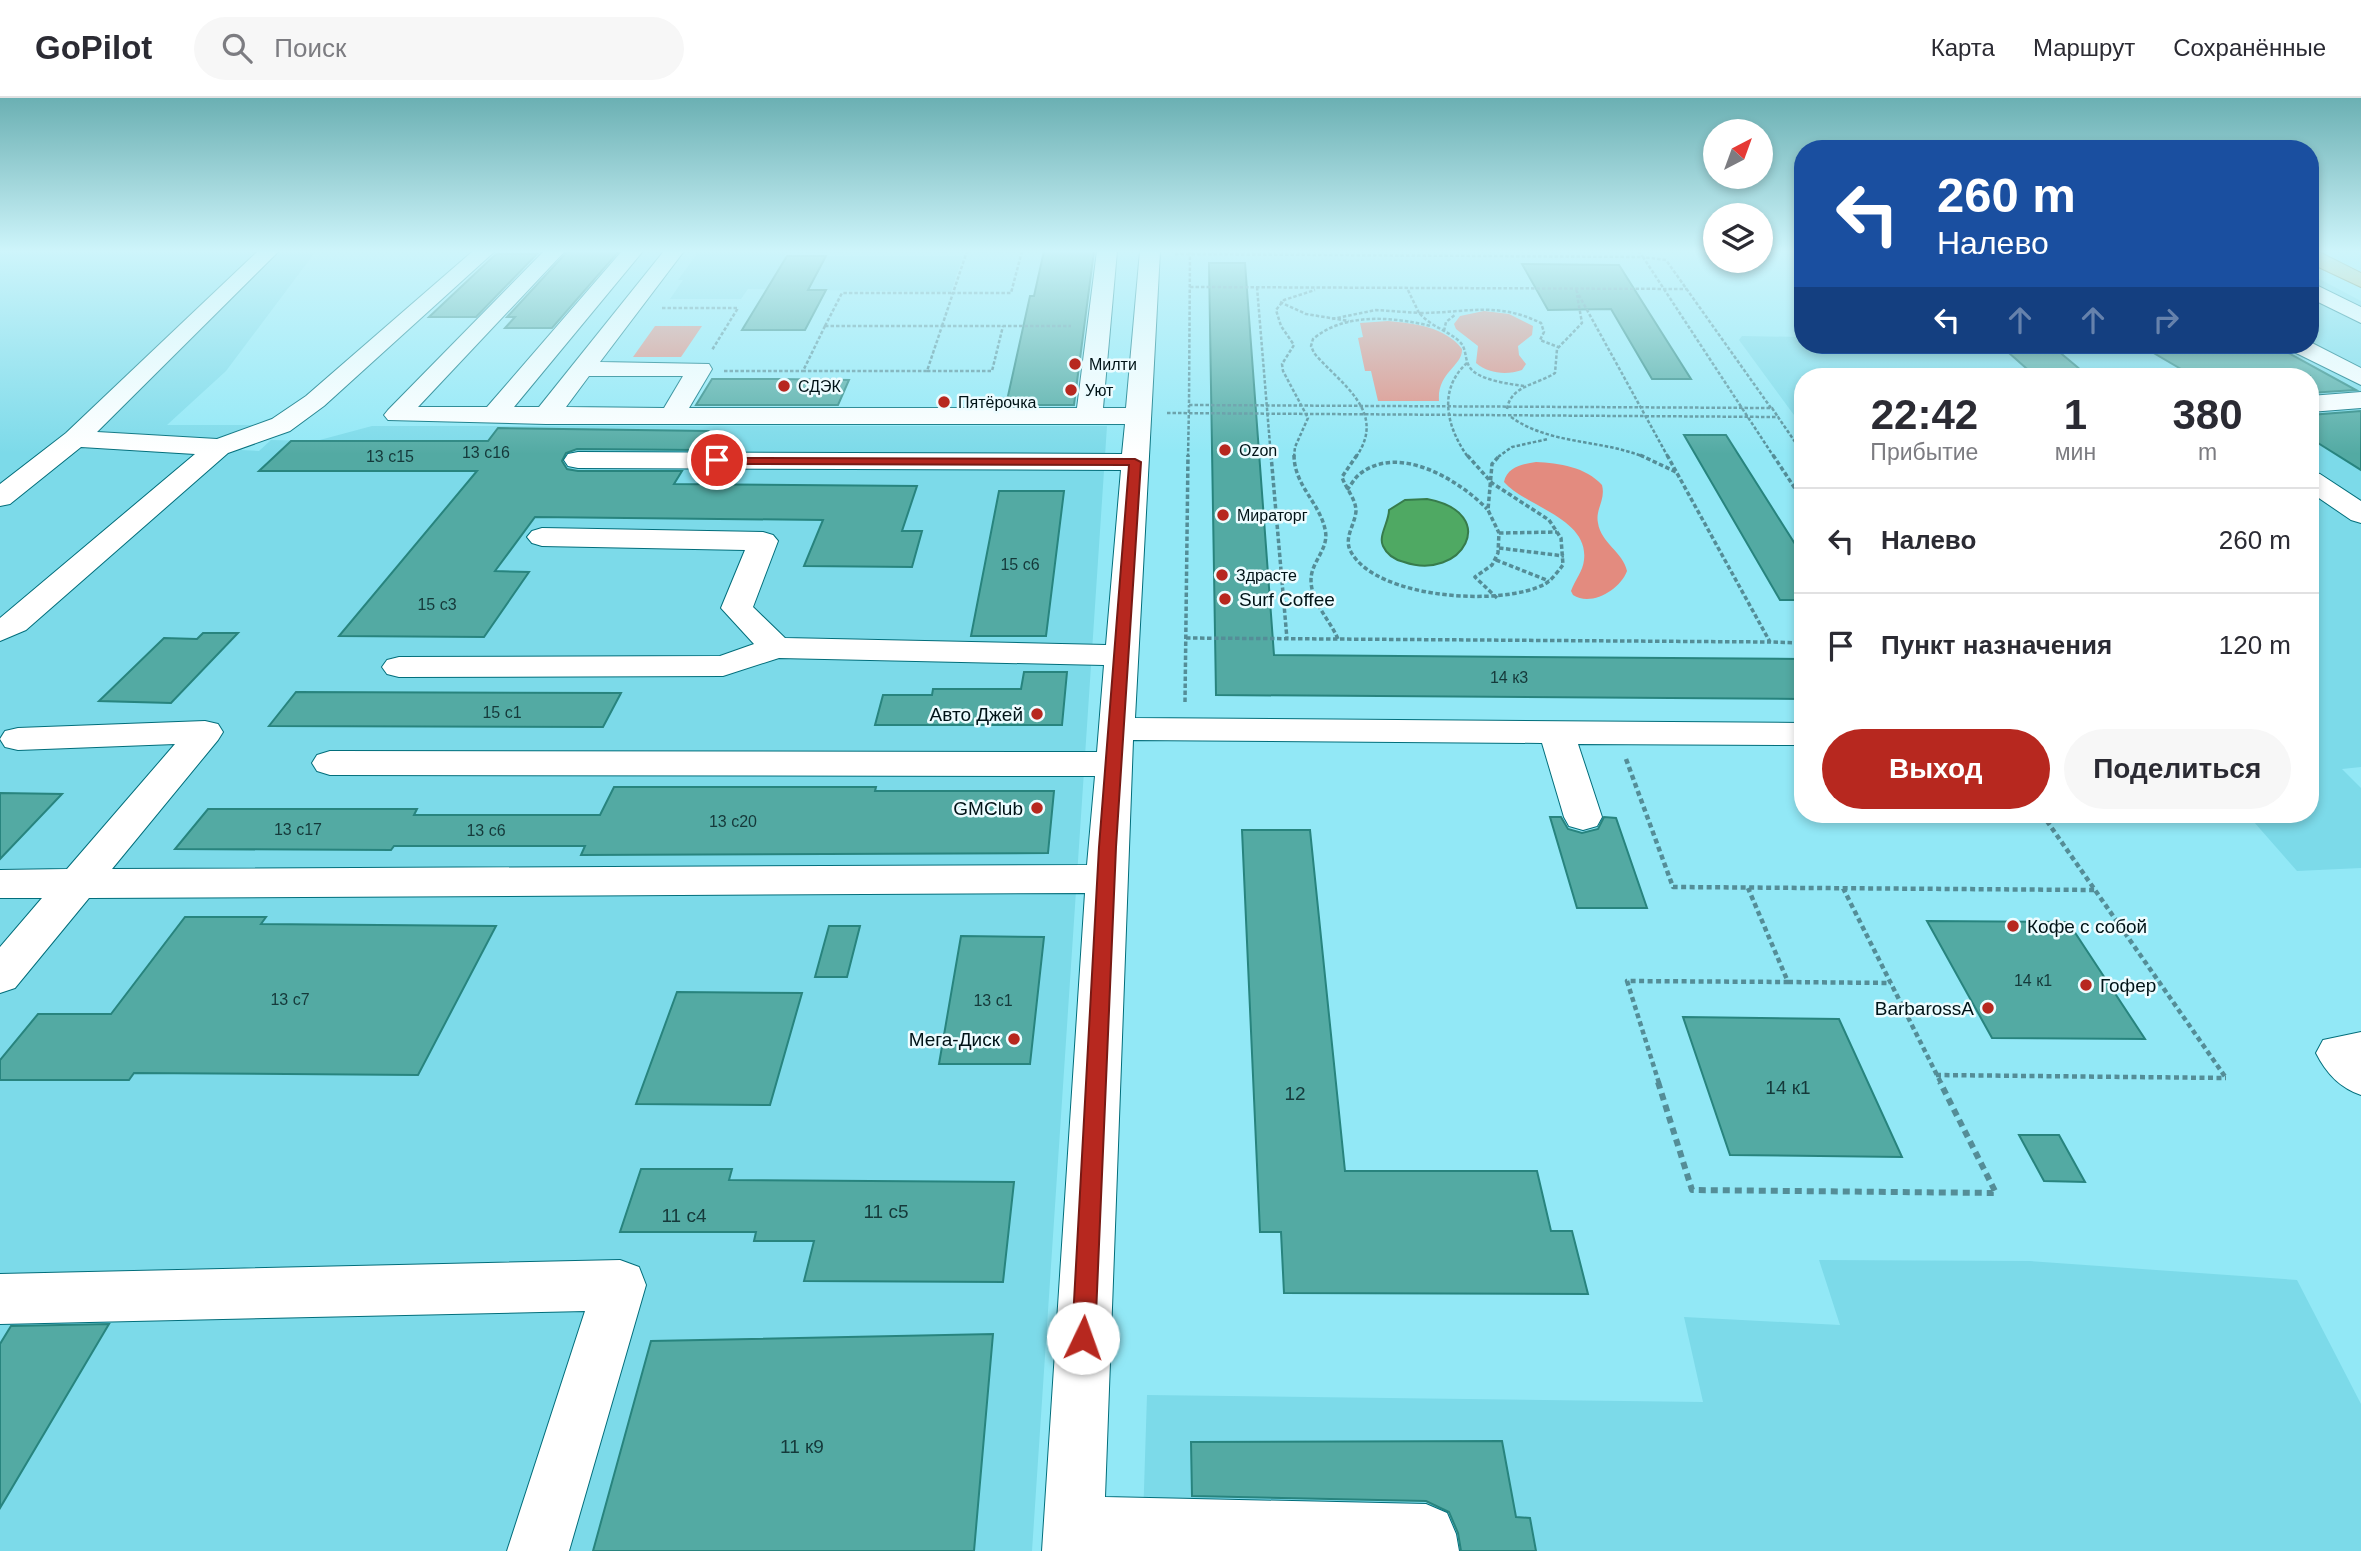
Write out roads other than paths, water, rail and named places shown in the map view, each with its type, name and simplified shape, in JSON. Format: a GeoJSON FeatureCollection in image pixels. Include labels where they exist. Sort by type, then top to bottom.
{"type":"FeatureCollection","features":[{"type":"Feature","properties":{"kind":"street"},"geometry":{"type":"LineString","coordinates":[[0,498],[75,439],[199,319]]}},
{"type":"Feature","properties":{"kind":"street"},"geometry":{"type":"LineString","coordinates":[[0,631],[15,623],[219,447],[281,425],[315,401],[408,319]]}},
{"type":"Feature","properties":{"kind":"street"},"geometry":{"type":"LineString","coordinates":[[490,319],[397,415],[1138,415]]}},
{"type":"Feature","properties":{"kind":"street"},"geometry":{"type":"LineString","coordinates":[[494,415],[576,319]]}},
{"type":"Feature","properties":{"kind":"street"},"geometry":{"type":"LineString","coordinates":[[546,415],[622,319]]}},
{"type":"Feature","properties":{"kind":"street"},"geometry":{"type":"LineString","coordinates":[[1089,416],[1100,319]]}},
{"type":"Feature","properties":{"kind":"street"},"geometry":{"type":"LineString","coordinates":[[1145,319],[1106,879],[1074,1539],[1426,1534],[1428,1551]]}},
{"type":"Feature","properties":{"kind":"street"},"geometry":{"type":"LineString","coordinates":[[2315,354],[2361,378]]}},
{"type":"Feature","properties":{"kind":"street"},"geometry":{"type":"LineString","coordinates":[[583,369],[700,370],[671,416]]}},
{"type":"Feature","properties":{"kind":"street"},"geometry":{"type":"LineString","coordinates":[[564,393],[685,393]]}},
{"type":"Feature","properties":{"kind":"street"},"geometry":{"type":"LineString","coordinates":[[2319,403],[2361,400]]}},
{"type":"Feature","properties":{"kind":"street"},"geometry":{"type":"LineString","coordinates":[[75,439],[219,447]]}},
{"type":"Feature","properties":{"kind":"street"},"geometry":{"type":"LineString","coordinates":[[578,460],[1135,462]]}},
{"type":"Feature","properties":{"kind":"street"},"geometry":{"type":"LineString","coordinates":[[2319,486],[2361,514]]}},
{"type":"Feature","properties":{"kind":"street"},"geometry":{"type":"LineString","coordinates":[[542,537],[763,541],[737,608],[776,648]]}},
{"type":"Feature","properties":{"kind":"street"},"geometry":{"type":"LineString","coordinates":[[399,667],[723,666],[776,648],[1121,655]]}},
{"type":"Feature","properties":{"kind":"street"},"geometry":{"type":"LineString","coordinates":[[330,763],[1115,746],[1185,729],[1794,734]]}},
{"type":"Feature","properties":{"kind":"street"},"geometry":{"type":"LineString","coordinates":[[0,976],[205,732],[18,740]]}},
{"type":"Feature","properties":{"kind":"street"},"geometry":{"type":"LineString","coordinates":[[1556,732],[1583,817]]}},
{"type":"Feature","properties":{"kind":"street"},"geometry":{"type":"LineString","coordinates":[[0,884],[1106,879]]}},
{"type":"Feature","properties":{"kind":"street"},"geometry":{"type":"LineString","coordinates":[[2361,1050],[2339,1052],[2361,1076]]}},
{"type":"Feature","properties":{"kind":"street"},"geometry":{"type":"LineString","coordinates":[[0,1299],[620,1285],[538,1551]]}},
{"type":"Feature","properties":{"kind":"place","name":"Милти"},"geometry":{"type":"Point","coordinates":[1075,364]}},
{"type":"Feature","properties":{"kind":"place","name":"СДЭК"},"geometry":{"type":"Point","coordinates":[784,386]}},
{"type":"Feature","properties":{"kind":"place","name":"Уют"},"geometry":{"type":"Point","coordinates":[1071,390]}},
{"type":"Feature","properties":{"kind":"place","name":"Пятёрочка"},"geometry":{"type":"Point","coordinates":[944,402]}},
{"type":"Feature","properties":{"kind":"place","name":"Ozon"},"geometry":{"type":"Point","coordinates":[1225,450]}},
{"type":"Feature","properties":{"kind":"place","name":"Мираторг"},"geometry":{"type":"Point","coordinates":[1223,515]}},
{"type":"Feature","properties":{"kind":"place","name":"Здрасте"},"geometry":{"type":"Point","coordinates":[1222,575]}},
{"type":"Feature","properties":{"kind":"place","name":"Surf Coffee"},"geometry":{"type":"Point","coordinates":[1225,599]}},
{"type":"Feature","properties":{"kind":"place","name":"Авто Джей"},"geometry":{"type":"Point","coordinates":[1037,714]}},
{"type":"Feature","properties":{"kind":"place","name":"GMClub"},"geometry":{"type":"Point","coordinates":[1037,808]}},
{"type":"Feature","properties":{"kind":"place","name":"Кофе с собой"},"geometry":{"type":"Point","coordinates":[2013,926]}},
{"type":"Feature","properties":{"kind":"place","name":"Гофер"},"geometry":{"type":"Point","coordinates":[2086,985]}},
{"type":"Feature","properties":{"kind":"place","name":"BarbarossA"},"geometry":{"type":"Point","coordinates":[1988,1008]}},
{"type":"Feature","properties":{"kind":"place","name":"Мега-Диск"},"geometry":{"type":"Point","coordinates":[1014,1039]}}]}
